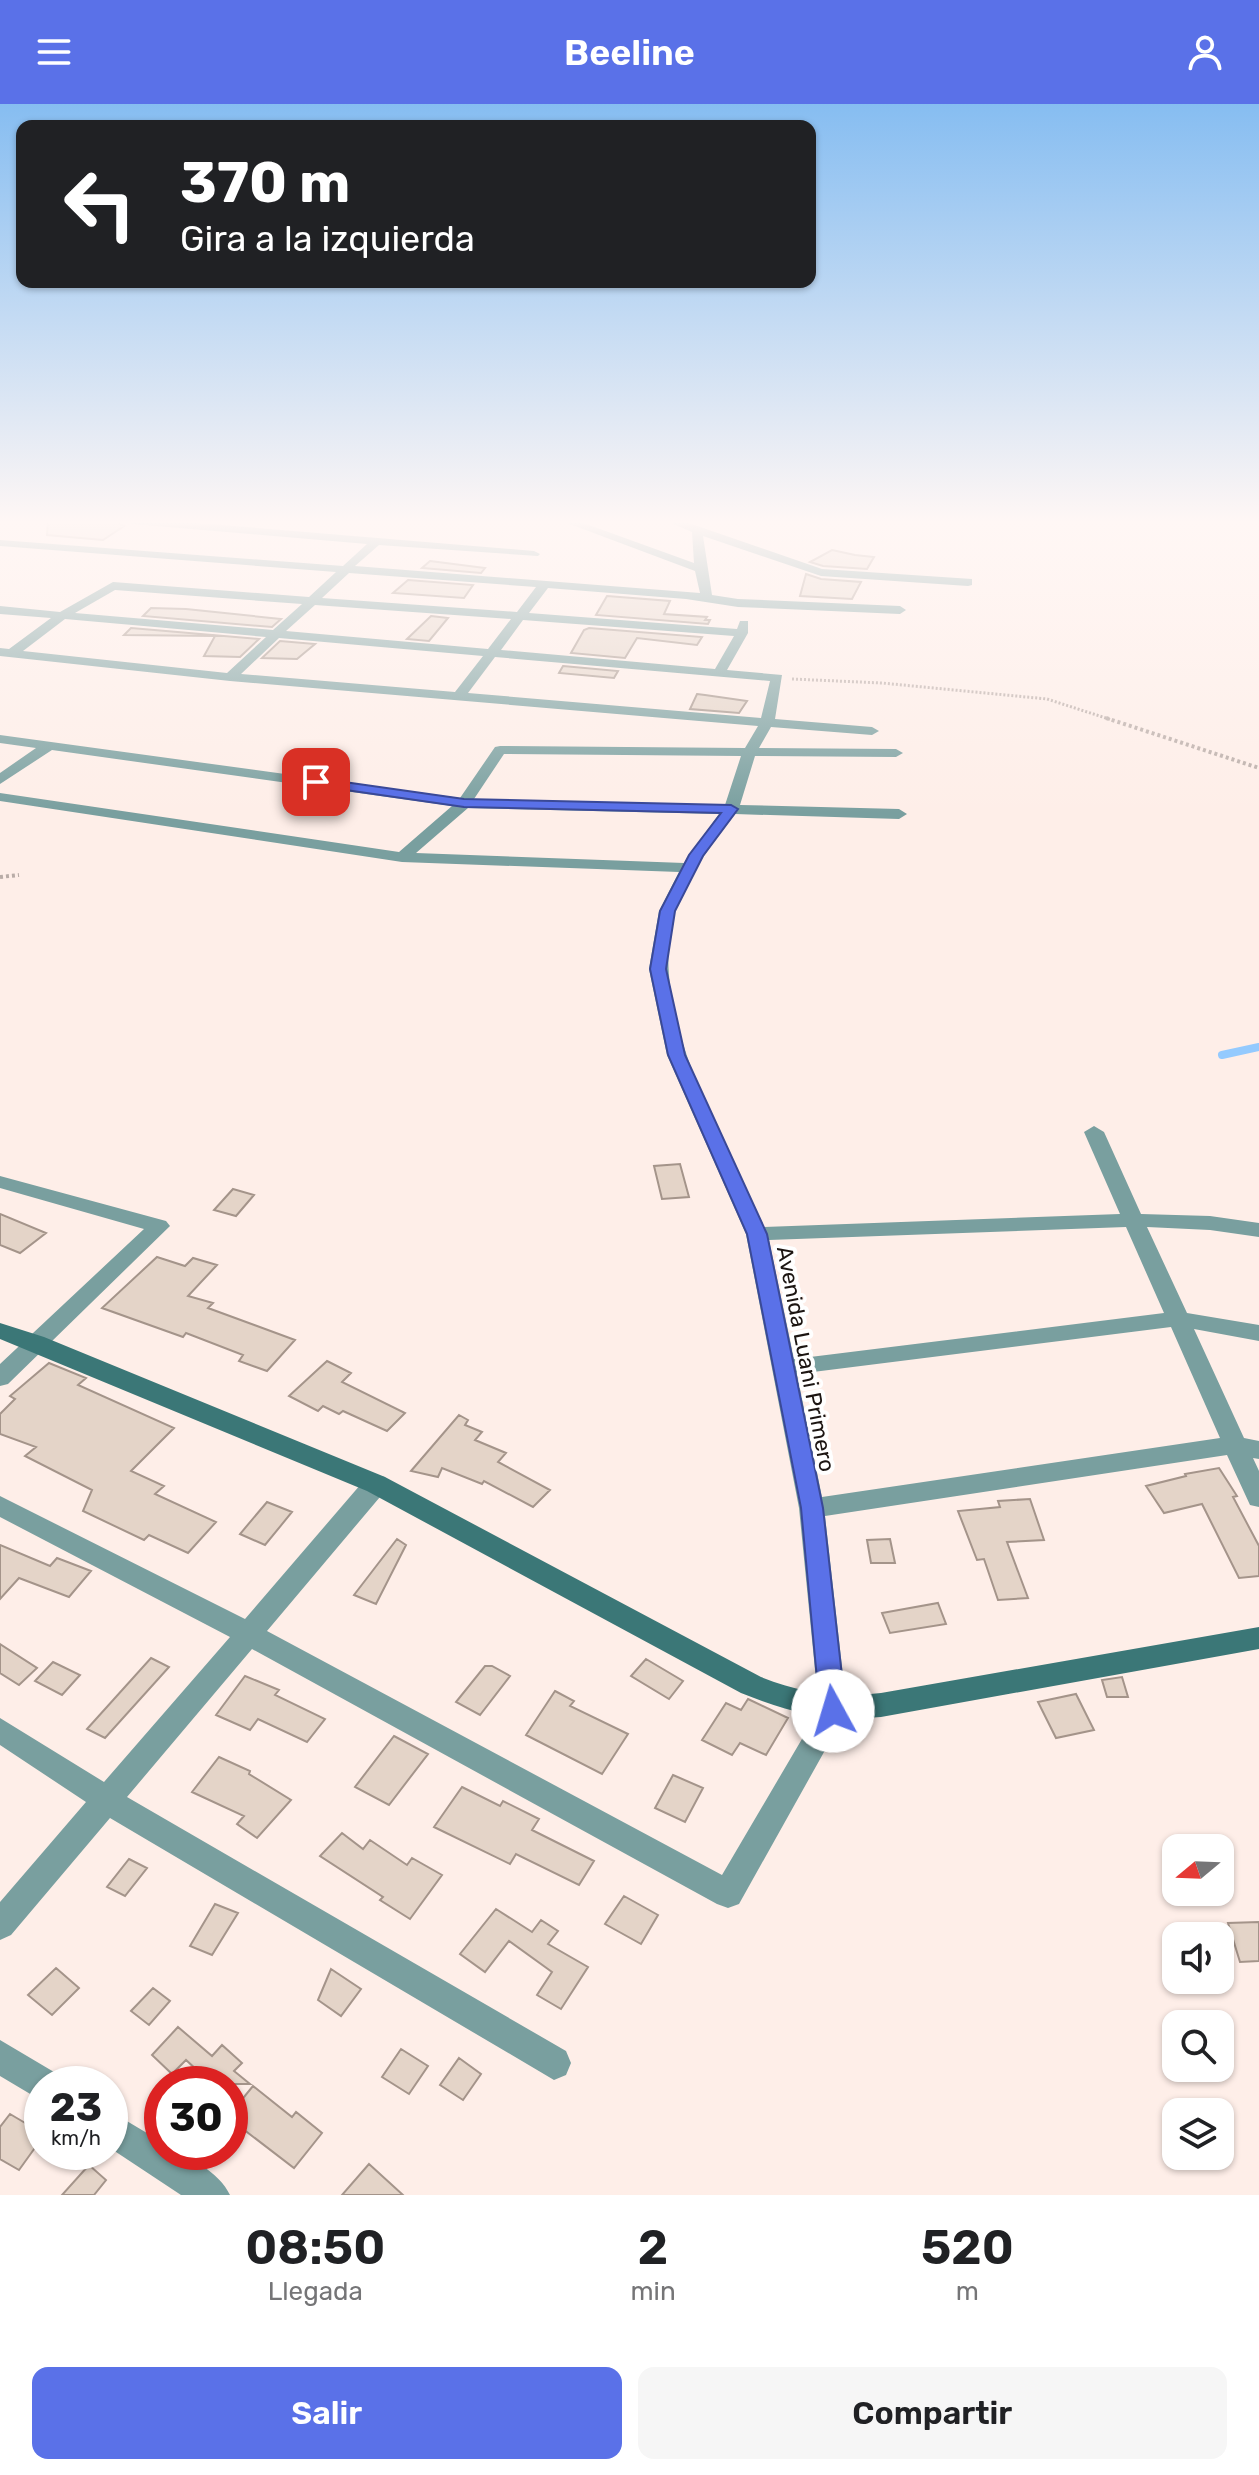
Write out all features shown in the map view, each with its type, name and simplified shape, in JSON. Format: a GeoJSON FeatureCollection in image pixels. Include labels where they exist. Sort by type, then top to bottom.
{"type":"FeatureCollection","features":[{"type":"Feature","properties":{"kind":"street"},"geometry":{"type":"LineString","coordinates":[[6,652],[59,618]]}},
{"type":"Feature","properties":{"kind":"street"},"geometry":{"type":"LineString","coordinates":[[91,618],[777,678]]}},
{"type":"Feature","properties":{"kind":"street"},"geometry":{"type":"LineString","coordinates":[[230,677],[290,618]]}},
{"type":"Feature","properties":{"kind":"street"},"geometry":{"type":"LineString","coordinates":[[458,697],[518,618]]}},
{"type":"Feature","properties":{"kind":"street"},"geometry":{"type":"LineString","coordinates":[[526,618],[742,633]]}},
{"type":"Feature","properties":{"kind":"street"},"geometry":{"type":"LineString","coordinates":[[719,673],[742,633],[746,618]]}},
{"type":"Feature","properties":{"kind":"street"},"geometry":{"type":"LineString","coordinates":[[6,652],[230,677],[872,731]]}},
{"type":"Feature","properties":{"kind":"street","name":"Avenida Luani Primero"},"geometry":{"type":"LineString","coordinates":[[777,678],[767,722],[750,751],[731,809],[696,855],[667,911],[658,969],[676,1055],[757,1234],[812,1508],[833,1711]]}},
{"type":"Feature","properties":{"kind":"street"},"geometry":{"type":"LineString","coordinates":[[0,739],[464,803],[899,814]]}},
{"type":"Feature","properties":{"kind":"street"},"geometry":{"type":"LineString","coordinates":[[0,780],[50,745]]}},
{"type":"Feature","properties":{"kind":"street"},"geometry":{"type":"LineString","coordinates":[[402,857],[464,803],[500,750],[896,753]]}},
{"type":"Feature","properties":{"kind":"street"},"geometry":{"type":"LineString","coordinates":[[0,797],[402,857],[691,868]]}},
{"type":"Feature","properties":{"kind":"street"},"geometry":{"type":"LineString","coordinates":[[1094,1132],[1178,1319],[1247,1448],[1259,1498]]}},
{"type":"Feature","properties":{"kind":"street"},"geometry":{"type":"LineString","coordinates":[[0,1182],[159,1226],[0,1378]]}},
{"type":"Feature","properties":{"kind":"street"},"geometry":{"type":"LineString","coordinates":[[757,1234],[1134,1220],[1210,1223],[1259,1230]]}},
{"type":"Feature","properties":{"kind":"street"},"geometry":{"type":"LineString","coordinates":[[784,1368],[1178,1319],[1259,1333]]}},
{"type":"Feature","properties":{"kind":"street"},"geometry":{"type":"LineString","coordinates":[[0,1331],[36,1343],[376,1484],[751,1685],[794,1703],[833,1711],[1259,1638]]}},
{"type":"Feature","properties":{"kind":"street"},"geometry":{"type":"LineString","coordinates":[[812,1508],[1247,1448]]}},
{"type":"Feature","properties":{"kind":"street"},"geometry":{"type":"LineString","coordinates":[[0,1925],[376,1484]]}},
{"type":"Feature","properties":{"kind":"street"},"geometry":{"type":"LineString","coordinates":[[0,1506],[249,1634],[728,1894],[833,1711]]}},
{"type":"Feature","properties":{"kind":"street"},"geometry":{"type":"LineString","coordinates":[[0,1730],[108,1801],[554,2063]]}},
{"type":"Feature","properties":{"kind":"street"},"geometry":{"type":"LineString","coordinates":[[0,2056],[24,2072]]}},
{"type":"Feature","properties":{"kind":"street"},"geometry":{"type":"LineString","coordinates":[[128,2140],[212,2195]]}},
{"type":"Feature","properties":{"kind":"path"},"geometry":{"type":"LineString","coordinates":[[777,678],[882,683],[1047,699],[1259,768]]}},
{"type":"Feature","properties":{"kind":"path"},"geometry":{"type":"LineString","coordinates":[[0,877],[19,875]]}},
{"type":"Feature","properties":{"kind":"building"},"geometry":{"type":"Polygon","coordinates":[[[162,618],[281,619],[272,627],[162,618]]]}},
{"type":"Feature","properties":{"kind":"building"},"geometry":{"type":"Polygon","coordinates":[[[429,618],[448,618],[429,641],[407,639],[429,618]]]}},
{"type":"Feature","properties":{"kind":"building"},"geometry":{"type":"Polygon","coordinates":[[[628,618],[707,618],[705,620],[710,620],[708,624],[628,618]]]}},
{"type":"Feature","properties":{"kind":"building"},"geometry":{"type":"Polygon","coordinates":[[[131,628],[259,639],[240,657],[204,656],[215,636],[124,635],[131,628]]]}},
{"type":"Feature","properties":{"kind":"building"},"geometry":{"type":"Polygon","coordinates":[[[584,630],[702,637],[697,645],[637,638],[625,658],[571,653],[584,630]]]}},
{"type":"Feature","properties":{"kind":"building"},"geometry":{"type":"Polygon","coordinates":[[[280,641],[315,644],[297,659],[262,658],[280,641]]]}},
{"type":"Feature","properties":{"kind":"building"},"geometry":{"type":"Polygon","coordinates":[[[563,666],[618,671],[614,678],[559,673],[563,666]]]}},
{"type":"Feature","properties":{"kind":"building"},"geometry":{"type":"Polygon","coordinates":[[[697,694],[747,701],[739,713],[690,709],[697,694]]]}},
{"type":"Feature","properties":{"kind":"building"},"geometry":{"type":"Polygon","coordinates":[[[680,1164],[689,1197],[662,1199],[654,1166],[680,1164]]]}},
{"type":"Feature","properties":{"kind":"building"},"geometry":{"type":"Polygon","coordinates":[[[233,1189],[254,1195],[236,1216],[214,1210],[233,1189]]]}},
{"type":"Feature","properties":{"kind":"building"},"geometry":{"type":"Polygon","coordinates":[[[0,1214],[46,1233],[20,1253],[0,1245],[0,1214]]]}},
{"type":"Feature","properties":{"kind":"building"},"geometry":{"type":"Polygon","coordinates":[[[157,1257],[185,1266],[193,1258],[217,1265],[188,1296],[213,1303],[208,1308],[295,1340],[267,1371],[239,1361],[243,1355],[186,1333],[183,1337],[102,1308],[157,1257]]]}},
{"type":"Feature","properties":{"kind":"building"},"geometry":{"type":"Polygon","coordinates":[[[327,1361],[351,1373],[342,1382],[405,1413],[387,1431],[343,1411],[339,1414],[323,1406],[318,1411],[289,1396],[327,1361]]]}},
{"type":"Feature","properties":{"kind":"building"},"geometry":{"type":"Polygon","coordinates":[[[49,1363],[86,1378],[78,1385],[174,1428],[131,1471],[164,1486],[155,1494],[216,1522],[188,1553],[149,1535],[144,1540],[83,1511],[92,1490],[25,1456],[36,1447],[0,1434],[0,1414],[15,1399],[10,1396],[49,1363]]]}},
{"type":"Feature","properties":{"kind":"building"},"geometry":{"type":"Polygon","coordinates":[[[459,1415],[468,1420],[465,1425],[482,1432],[475,1440],[506,1453],[498,1462],[550,1490],[533,1507],[484,1481],[482,1484],[442,1468],[438,1477],[411,1471],[459,1415]]]}},
{"type":"Feature","properties":{"kind":"building"},"geometry":{"type":"Polygon","coordinates":[[[1219,1468],[1237,1496],[1233,1497],[1259,1546],[1259,1576],[1239,1578],[1202,1504],[1164,1513],[1146,1486],[1219,1468]]]}},
{"type":"Feature","properties":{"kind":"building"},"geometry":{"type":"Polygon","coordinates":[[[1030,1499],[1044,1540],[1007,1542],[1028,1598],[998,1600],[984,1559],[977,1560],[958,1511],[1000,1507],[998,1501],[1030,1499]]]}},
{"type":"Feature","properties":{"kind":"building"},"geometry":{"type":"Polygon","coordinates":[[[267,1502],[292,1512],[265,1545],[240,1534],[267,1502]]]}},
{"type":"Feature","properties":{"kind":"building"},"geometry":{"type":"Polygon","coordinates":[[[397,1539],[406,1545],[376,1604],[354,1595],[397,1539]]]}},
{"type":"Feature","properties":{"kind":"building"},"geometry":{"type":"Polygon","coordinates":[[[890,1539],[895,1563],[871,1563],[867,1540],[890,1539]]]}},
{"type":"Feature","properties":{"kind":"building"},"geometry":{"type":"Polygon","coordinates":[[[0,1545],[50,1566],[57,1558],[91,1571],[69,1597],[19,1578],[0,1599],[0,1545]]]}},
{"type":"Feature","properties":{"kind":"building"},"geometry":{"type":"Polygon","coordinates":[[[938,1603],[946,1624],[890,1633],[882,1613],[938,1603]]]}},
{"type":"Feature","properties":{"kind":"building"},"geometry":{"type":"Polygon","coordinates":[[[0,1644],[37,1668],[19,1685],[0,1673],[0,1644]]]}},
{"type":"Feature","properties":{"kind":"building"},"geometry":{"type":"Polygon","coordinates":[[[151,1658],[169,1667],[105,1738],[87,1729],[151,1658]]]}},
{"type":"Feature","properties":{"kind":"building"},"geometry":{"type":"Polygon","coordinates":[[[646,1659],[683,1681],[669,1699],[631,1676],[646,1659]]]}},
{"type":"Feature","properties":{"kind":"building"},"geometry":{"type":"Polygon","coordinates":[[[53,1662],[80,1675],[62,1695],[35,1681],[53,1662]]]}},
{"type":"Feature","properties":{"kind":"building"},"geometry":{"type":"Polygon","coordinates":[[[485,1666],[492,1666],[510,1676],[480,1715],[456,1702],[485,1666]]]}},
{"type":"Feature","properties":{"kind":"building"},"geometry":{"type":"Polygon","coordinates":[[[245,1676],[279,1690],[275,1695],[325,1719],[307,1742],[258,1719],[250,1730],[216,1715],[245,1676]]]}},
{"type":"Feature","properties":{"kind":"building"},"geometry":{"type":"Polygon","coordinates":[[[1122,1677],[1128,1697],[1107,1697],[1102,1680],[1122,1677]]]}},
{"type":"Feature","properties":{"kind":"building"},"geometry":{"type":"Polygon","coordinates":[[[555,1691],[574,1701],[570,1706],[628,1734],[602,1774],[526,1735],[555,1691]]]}},
{"type":"Feature","properties":{"kind":"building"},"geometry":{"type":"Polygon","coordinates":[[[1076,1694],[1094,1730],[1056,1738],[1038,1702],[1076,1694]]]}},
{"type":"Feature","properties":{"kind":"building"},"geometry":{"type":"Polygon","coordinates":[[[748,1699],[788,1718],[766,1755],[740,1743],[732,1755],[702,1740],[726,1703],[741,1710],[748,1699]]]}},
{"type":"Feature","properties":{"kind":"building"},"geometry":{"type":"Polygon","coordinates":[[[394,1736],[428,1754],[389,1805],[355,1787],[394,1736]]]}},
{"type":"Feature","properties":{"kind":"building"},"geometry":{"type":"Polygon","coordinates":[[[219,1757],[250,1771],[249,1774],[291,1800],[257,1838],[237,1824],[244,1816],[192,1792],[219,1757]]]}},
{"type":"Feature","properties":{"kind":"building"},"geometry":{"type":"Polygon","coordinates":[[[673,1775],[703,1788],[685,1822],[655,1808],[673,1775]]]}},
{"type":"Feature","properties":{"kind":"building"},"geometry":{"type":"Polygon","coordinates":[[[462,1787],[500,1806],[503,1801],[539,1819],[532,1830],[594,1861],[579,1885],[516,1854],[510,1864],[434,1827],[462,1787]]]}},
{"type":"Feature","properties":{"kind":"building"},"geometry":{"type":"Polygon","coordinates":[[[342,1833],[363,1849],[370,1840],[407,1865],[412,1858],[442,1875],[410,1919],[380,1900],[383,1897],[320,1856],[342,1833]]]}},
{"type":"Feature","properties":{"kind":"building"},"geometry":{"type":"Polygon","coordinates":[[[129,1859],[147,1868],[125,1896],[107,1887],[129,1859]]]}},
{"type":"Feature","properties":{"kind":"building"},"geometry":{"type":"Polygon","coordinates":[[[624,1896],[658,1915],[641,1944],[605,1924],[624,1896]]]}},
{"type":"Feature","properties":{"kind":"building"},"geometry":{"type":"Polygon","coordinates":[[[215,1904],[238,1913],[212,1955],[190,1946],[215,1904]]]}},
{"type":"Feature","properties":{"kind":"building"},"geometry":{"type":"Polygon","coordinates":[[[496,1909],[532,1932],[541,1920],[558,1931],[548,1944],[588,1967],[561,2009],[537,1995],[552,1972],[509,1941],[485,1972],[460,1954],[496,1909]]]}},
{"type":"Feature","properties":{"kind":"building"},"geometry":{"type":"Polygon","coordinates":[[[1259,1922],[1259,1961],[1240,1962],[1234,1942],[1234,1923],[1259,1922]]]}},
{"type":"Feature","properties":{"kind":"building"},"geometry":{"type":"Polygon","coordinates":[[[56,1968],[79,1988],[52,2015],[28,1995],[56,1968]]]}},
{"type":"Feature","properties":{"kind":"building"},"geometry":{"type":"Polygon","coordinates":[[[331,1969],[361,1989],[341,2016],[318,2000],[331,1969]]]}},
{"type":"Feature","properties":{"kind":"building"},"geometry":{"type":"Polygon","coordinates":[[[153,1988],[170,2001],[149,2025],[131,2011],[153,1988]]]}},
{"type":"Feature","properties":{"kind":"building"},"geometry":{"type":"Polygon","coordinates":[[[178,2027],[212,2056],[222,2045],[242,2063],[239,2066],[192,2066],[186,2060],[180,2066],[164,2066],[152,2055],[178,2027]]]}},
{"type":"Feature","properties":{"kind":"building"},"geometry":{"type":"Polygon","coordinates":[[[401,2049],[428,2066],[409,2094],[382,2077],[401,2049]]]}},
{"type":"Feature","properties":{"kind":"building"},"geometry":{"type":"Polygon","coordinates":[[[459,2058],[481,2074],[463,2100],[440,2085],[459,2058]]]}},
{"type":"Feature","properties":{"kind":"building"},"geometry":{"type":"Polygon","coordinates":[[[253,2086],[292,2117],[296,2112],[322,2133],[294,2168],[248,2133],[248,2092],[253,2086]]]}},
{"type":"Feature","properties":{"kind":"building"},"geometry":{"type":"Polygon","coordinates":[[[10,2114],[24,2122],[24,2163],[19,2170],[0,2159],[0,2127],[10,2114]]]}},
{"type":"Feature","properties":{"kind":"building"},"geometry":{"type":"Polygon","coordinates":[[[369,2164],[403,2195],[342,2195],[369,2164]]]}},
{"type":"Feature","properties":{"kind":"building"},"geometry":{"type":"Polygon","coordinates":[[[84,2170],[95,2170],[106,2180],[94,2195],[62,2195],[84,2170]]]}},
{"type":"Feature","properties":{"kind":"waterway"},"geometry":{"type":"LineString","coordinates":[[1222,1055],[1259,1047]]}},
{"type":"Feature","properties":{"kind":"route"},"geometry":{"type":"LineString","coordinates":[[316,782],[464,803],[731,809],[696,855],[667,911],[658,969],[676,1055],[757,1234],[812,1508],[833,1711]]}}]}
